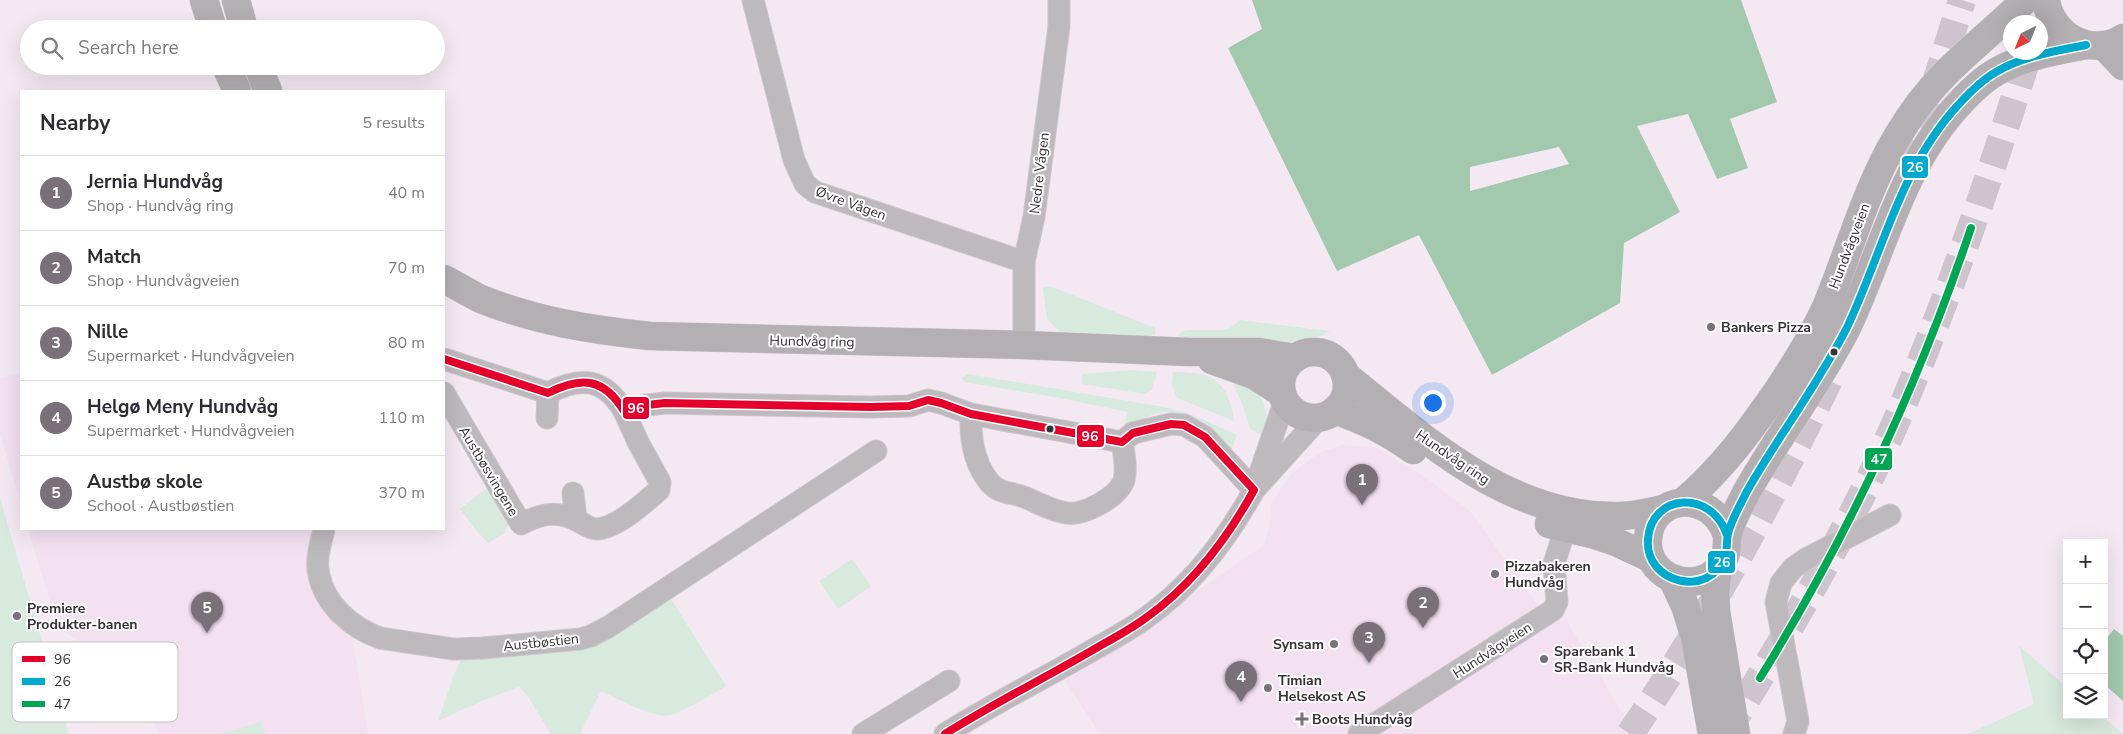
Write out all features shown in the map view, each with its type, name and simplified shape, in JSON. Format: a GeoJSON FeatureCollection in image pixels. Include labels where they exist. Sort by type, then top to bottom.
{"type":"FeatureCollection","features":[{"type":"Feature","properties":{"kind":"main road"},"geometry":{"type":"LineString","coordinates":[[204,0],[210,20]]}},
{"type":"Feature","properties":{"kind":"main road"},"geometry":{"type":"LineString","coordinates":[[236,0],[242,20]]}},
{"type":"Feature","properties":{"kind":"main road","name":"Hundvågveien"},"geometry":{"type":"LineString","coordinates":[[1674,506],[1707,482],[1731,456],[1805,347],[1826,307],[1869,194],[1885,160],[1912,114],[1944,75],[2025,0]]}},
{"type":"Feature","properties":{"kind":"main road"},"geometry":{"type":"LineString","coordinates":[[2046,0],[2048,10],[2056,26],[2069,38],[2104,43],[2123,66]]}},
{"type":"Feature","properties":{"kind":"main road","name":"Hundvågveien"},"geometry":{"type":"LineString","coordinates":[[1727,535],[1754,479],[1805,400],[1849,323],[1908,180],[1933,135],[1965,97],[1996,72],[2011,64],[2036,57],[2104,43]]}},
{"type":"Feature","properties":{"kind":"main road"},"geometry":{"type":"LineString","coordinates":[[230,75],[237,90]]}},
{"type":"Feature","properties":{"kind":"main road"},"geometry":{"type":"LineString","coordinates":[[262,75],[268,90]]}},
{"type":"Feature","properties":{"kind":"main road","name":"Hundvåg ring"},"geometry":{"type":"LineString","coordinates":[[445,280],[480,298],[534,317],[591,330],[650,336],[1024,345],[1189,352],[1258,352],[1295,358]]}},
{"type":"Feature","properties":{"kind":"main road","name":"Hundvåg ring"},"geometry":{"type":"LineString","coordinates":[[1189,352],[1254,375],[1284,397]]}},
{"type":"Feature","properties":{"kind":"main road"},"geometry":{"type":"LineString","coordinates":[[1309,352],[1324,354],[1337,362],[1345,375],[1346,394],[1342,403],[1328,414],[1310,417],[1300,414],[1292,408],[1284,397],[1282,377],[1284,370],[1295,358],[1309,352]]}},
{"type":"Feature","properties":{"kind":"main road","name":"Hundvåg ring"},"geometry":{"type":"LineString","coordinates":[[1345,375],[1464,467],[1484,480],[1526,500],[1570,511],[1603,516],[1638,514],[1674,506]]}},
{"type":"Feature","properties":{"kind":"main road","name":"Hundvåg ring"},"geometry":{"type":"LineString","coordinates":[[1328,414],[1369,422],[1387,432],[1451,476],[1498,504],[1519,514],[1565,529],[1596,535],[1650,558]]}},
{"type":"Feature","properties":{"kind":"main road"},"geometry":{"type":"LineString","coordinates":[[1695,503],[1707,507],[1724,523],[1727,535],[1728,547],[1725,558],[1718,569],[1709,577],[1698,582],[1685,583],[1673,580],[1656,568],[1647,548],[1649,531],[1656,516],[1674,506],[1695,503]]}},
{"type":"Feature","properties":{"kind":"main road"},"geometry":{"type":"LineString","coordinates":[[1718,569],[1715,592],[1716,611],[1736,734]]}},
{"type":"Feature","properties":{"kind":"main road"},"geometry":{"type":"LineString","coordinates":[[1673,580],[1686,608],[1695,638],[1712,734]]}},
{"type":"Feature","properties":{"kind":"street","name":"Øvre Vågen"},"geometry":{"type":"LineString","coordinates":[[753,0],[794,160],[805,184],[815,192],[1024,262]]}},
{"type":"Feature","properties":{"kind":"street","name":"Nedre Vågen"},"geometry":{"type":"LineString","coordinates":[[1024,345],[1024,262],[1034,217],[1058,26],[1059,0]]}},
{"type":"Feature","properties":{"kind":"street"},"geometry":{"type":"LineString","coordinates":[[445,359],[548,393],[547,418]]}},
{"type":"Feature","properties":{"kind":"street","name":"Austbøsvingene"},"geometry":{"type":"LineString","coordinates":[[445,395],[521,524],[544,515],[559,514],[576,520],[590,528],[607,527],[629,514],[659,490],[660,482],[616,397],[599,386],[576,383],[560,387],[548,393]]}},
{"type":"Feature","properties":{"kind":"street"},"geometry":{"type":"LineString","coordinates":[[945,734],[1146,618],[1170,598],[1205,563],[1241,514],[1254,490],[1284,397]]}},
{"type":"Feature","properties":{"kind":"street"},"geometry":{"type":"LineString","coordinates":[[624,411],[665,403],[871,407],[909,406],[928,400],[971,414],[1122,442],[1133,433],[1171,424],[1184,425],[1205,437],[1254,490]]}},
{"type":"Feature","properties":{"kind":"street"},"geometry":{"type":"LineString","coordinates":[[971,414],[970,433],[975,456],[989,481],[999,492],[1024,497],[1043,507],[1069,514],[1081,513],[1116,492],[1124,480],[1122,442]]}},
{"type":"Feature","properties":{"kind":"street"},"geometry":{"type":"LineString","coordinates":[[1254,490],[1328,414]]}},
{"type":"Feature","properties":{"kind":"street","name":"Austbøstien"},"geometry":{"type":"LineString","coordinates":[[324,530],[318,553],[318,574],[325,593],[341,614],[371,635],[454,649],[580,639],[591,636],[608,627],[876,451]]}},
{"type":"Feature","properties":{"kind":"street"},"geometry":{"type":"LineString","coordinates":[[573,493],[576,520]]}},
{"type":"Feature","properties":{"kind":"street"},"geometry":{"type":"LineString","coordinates":[[1794,734],[1798,721],[1787,653],[1777,610],[1777,596],[1781,583],[1793,568],[1806,559],[1890,515]]}},
{"type":"Feature","properties":{"kind":"street","name":"Hundvågveien"},"geometry":{"type":"LineString","coordinates":[[1359,734],[1553,610],[1557,602],[1554,564],[1565,529]]}},
{"type":"Feature","properties":{"kind":"street"},"geometry":{"type":"LineString","coordinates":[[863,734],[949,681]]}},
{"type":"Feature","properties":{"kind":"shaded area"},"geometry":{"type":"Polygon","coordinates":[[[1252,0],[1741,0],[1777,102],[1730,119],[1748,168],[1717,179],[1688,114],[1637,126],[1680,212],[1624,243],[1620,303],[1492,375],[1419,235],[1337,271],[1228,48],[1262,29],[1252,0]],[[1559,147],[1470,167],[1470,191],[1569,164],[1559,147]]]}},
{"type":"Feature","properties":{"kind":"shaded area"},"geometry":{"type":"Polygon","coordinates":[[[1050,286],[1155,328],[1155,335],[1131,338],[1061,333],[1047,319],[1043,288],[1050,286]]]}},
{"type":"Feature","properties":{"kind":"shaded area"},"geometry":{"type":"Polygon","coordinates":[[[1240,320],[1330,331],[1320,336],[1277,344],[1176,338],[1181,332],[1187,330],[1224,330],[1240,320]]]}},
{"type":"Feature","properties":{"kind":"shaded area"},"geometry":{"type":"Polygon","coordinates":[[[1133,370],[1157,372],[1152,390],[1145,394],[1082,384],[1082,374],[1133,370]]]}},
{"type":"Feature","properties":{"kind":"shaded area"},"geometry":{"type":"Polygon","coordinates":[[[1173,372],[1187,372],[1208,376],[1216,381],[1227,396],[1234,421],[1177,398],[1172,385],[1173,372]]]}},
{"type":"Feature","properties":{"kind":"shaded area"},"geometry":{"type":"Polygon","coordinates":[[[20,374],[20,501],[0,433],[0,377],[20,374]]]}},
{"type":"Feature","properties":{"kind":"shaded area"},"geometry":{"type":"Polygon","coordinates":[[[968,374],[1164,407],[1190,414],[1237,435],[1230,453],[1196,422],[1176,413],[1166,412],[1154,414],[1122,431],[1128,412],[1060,398],[964,382],[962,378],[968,374]]]}},
{"type":"Feature","properties":{"kind":"shaded area"},"geometry":{"type":"Polygon","coordinates":[[[1232,381],[1255,386],[1259,392],[1266,410],[1267,422],[1264,436],[1250,429],[1232,381]]]}},
{"type":"Feature","properties":{"kind":"shaded area"},"geometry":{"type":"Polygon","coordinates":[[[1342,445],[1376,447],[1425,477],[1470,511],[1552,625],[1565,618],[1635,734],[1100,734],[1065,681],[1264,545],[1269,527],[1272,502],[1293,472],[1319,453],[1342,445]]]}},
{"type":"Feature","properties":{"kind":"shaded area"},"geometry":{"type":"Polygon","coordinates":[[[489,486],[509,522],[506,532],[488,543],[460,509],[489,486]]]}},
{"type":"Feature","properties":{"kind":"shaded area"},"geometry":{"type":"Polygon","coordinates":[[[0,498],[42,642],[12,642],[12,722],[65,722],[69,734],[0,734],[0,498]]]}},
{"type":"Feature","properties":{"kind":"shaded area"},"geometry":{"type":"Polygon","coordinates":[[[28,530],[314,530],[306,559],[309,582],[315,602],[326,615],[353,639],[368,734],[158,734],[154,722],[178,722],[178,642],[81,642],[58,628],[28,530]]]}},
{"type":"Feature","properties":{"kind":"shaded area"},"geometry":{"type":"Polygon","coordinates":[[[852,559],[871,586],[838,609],[819,581],[852,559]]]}},
{"type":"Feature","properties":{"kind":"shaded area"},"geometry":{"type":"Polygon","coordinates":[[[669,596],[726,686],[698,702],[670,715],[663,715],[645,711],[601,691],[580,734],[551,734],[527,695],[519,687],[484,700],[438,721],[454,674],[463,656],[533,651],[669,596]]]}},
{"type":"Feature","properties":{"kind":"shaded area"},"geometry":{"type":"Polygon","coordinates":[[[2114,629],[2123,636],[2123,701],[2108,688],[2108,637],[2114,629]]]}},
{"type":"Feature","properties":{"kind":"shaded area"},"geometry":{"type":"Polygon","coordinates":[[[2019,646],[2063,684],[2063,719],[2106,719],[2123,734],[1968,734],[2034,704],[2019,646]]]}},
{"type":"Feature","properties":{"kind":"shaded area"},"geometry":{"type":"Polygon","coordinates":[[[261,722],[265,734],[221,734],[261,722]]]}},
{"type":"Feature","properties":{"kind":"tunnel"},"geometry":{"type":"LineString","coordinates":[[1909,168],[1962,0]]}},
{"type":"Feature","properties":{"kind":"tunnel"},"geometry":{"type":"LineString","coordinates":[[1725,734],[1821,573],[1884,448],[1921,362],[1954,274],[1986,186],[2026,60]]}},
{"type":"Feature","properties":{"kind":"tunnel"},"geometry":{"type":"LineString","coordinates":[[1630,734],[1686,647],[1737,559],[1762,514],[1831,376]]}},
{"type":"Feature","properties":{"kind":"transit line","name":"26"},"geometry":{"type":"LineString","coordinates":[[1727,535],[1719,520],[1708,509],[1696,504],[1683,502],[1670,506],[1659,513],[1652,524],[1648,539],[1650,554],[1656,567],[1667,575],[1680,580],[1693,581],[1706,578],[1718,569],[1725,556],[1731,524],[1746,493],[1844,333],[1908,180],[1939,128],[1972,91],[2006,66],[2028,58],[2086,45]]}},
{"type":"Feature","properties":{"kind":"transit line","name":"47"},"geometry":{"type":"LineString","coordinates":[[1760,678],[1823,570],[1879,459],[1928,345],[1971,228]]}},
{"type":"Feature","properties":{"kind":"transit line","name":"96"},"geometry":{"type":"LineString","coordinates":[[445,359],[548,393],[571,384],[591,383],[600,386],[608,392],[624,411],[665,403],[871,407],[909,406],[928,400],[971,414],[1122,442],[1133,433],[1171,424],[1184,425],[1205,437],[1254,490],[1232,526],[1194,576],[1179,591],[1135,625],[945,734]]}},
{"type":"Feature","properties":{"kind":"place","name":"Bankers Pizza"},"geometry":{"type":"Point","coordinates":[1711,327]}},
{"type":"Feature","properties":{"kind":"place","name":"Jernia Hundvåg"},"geometry":{"type":"Point","coordinates":[1362,505]}},
{"type":"Feature","properties":{"kind":"place","name":"Pizzabakeren Hundvåg"},"geometry":{"type":"Point","coordinates":[1495,574]}},
{"type":"Feature","properties":{"kind":"place","name":"Premiere Produkter-banen"},"geometry":{"type":"Point","coordinates":[17,616]}},
{"type":"Feature","properties":{"kind":"place","name":"Match"},"geometry":{"type":"Point","coordinates":[1423,628]}},
{"type":"Feature","properties":{"kind":"place","name":"Austbø skole"},"geometry":{"type":"Point","coordinates":[207,633]}},
{"type":"Feature","properties":{"kind":"place","name":"Synsam"},"geometry":{"type":"Point","coordinates":[1334,644]}},
{"type":"Feature","properties":{"kind":"place","name":"Sparebank 1 SR-Bank Hundvåg"},"geometry":{"type":"Point","coordinates":[1544,659]}},
{"type":"Feature","properties":{"kind":"place","name":"Nille"},"geometry":{"type":"Point","coordinates":[1369,663]}},
{"type":"Feature","properties":{"kind":"place","name":"Timian Helsekost AS"},"geometry":{"type":"Point","coordinates":[1268,688]}},
{"type":"Feature","properties":{"kind":"place","name":"Helgø Meny Hundvåg"},"geometry":{"type":"Point","coordinates":[1241,702]}},
{"type":"Feature","properties":{"kind":"place","name":"Boots Hundvåg"},"geometry":{"type":"Point","coordinates":[1302,719]}}]}
